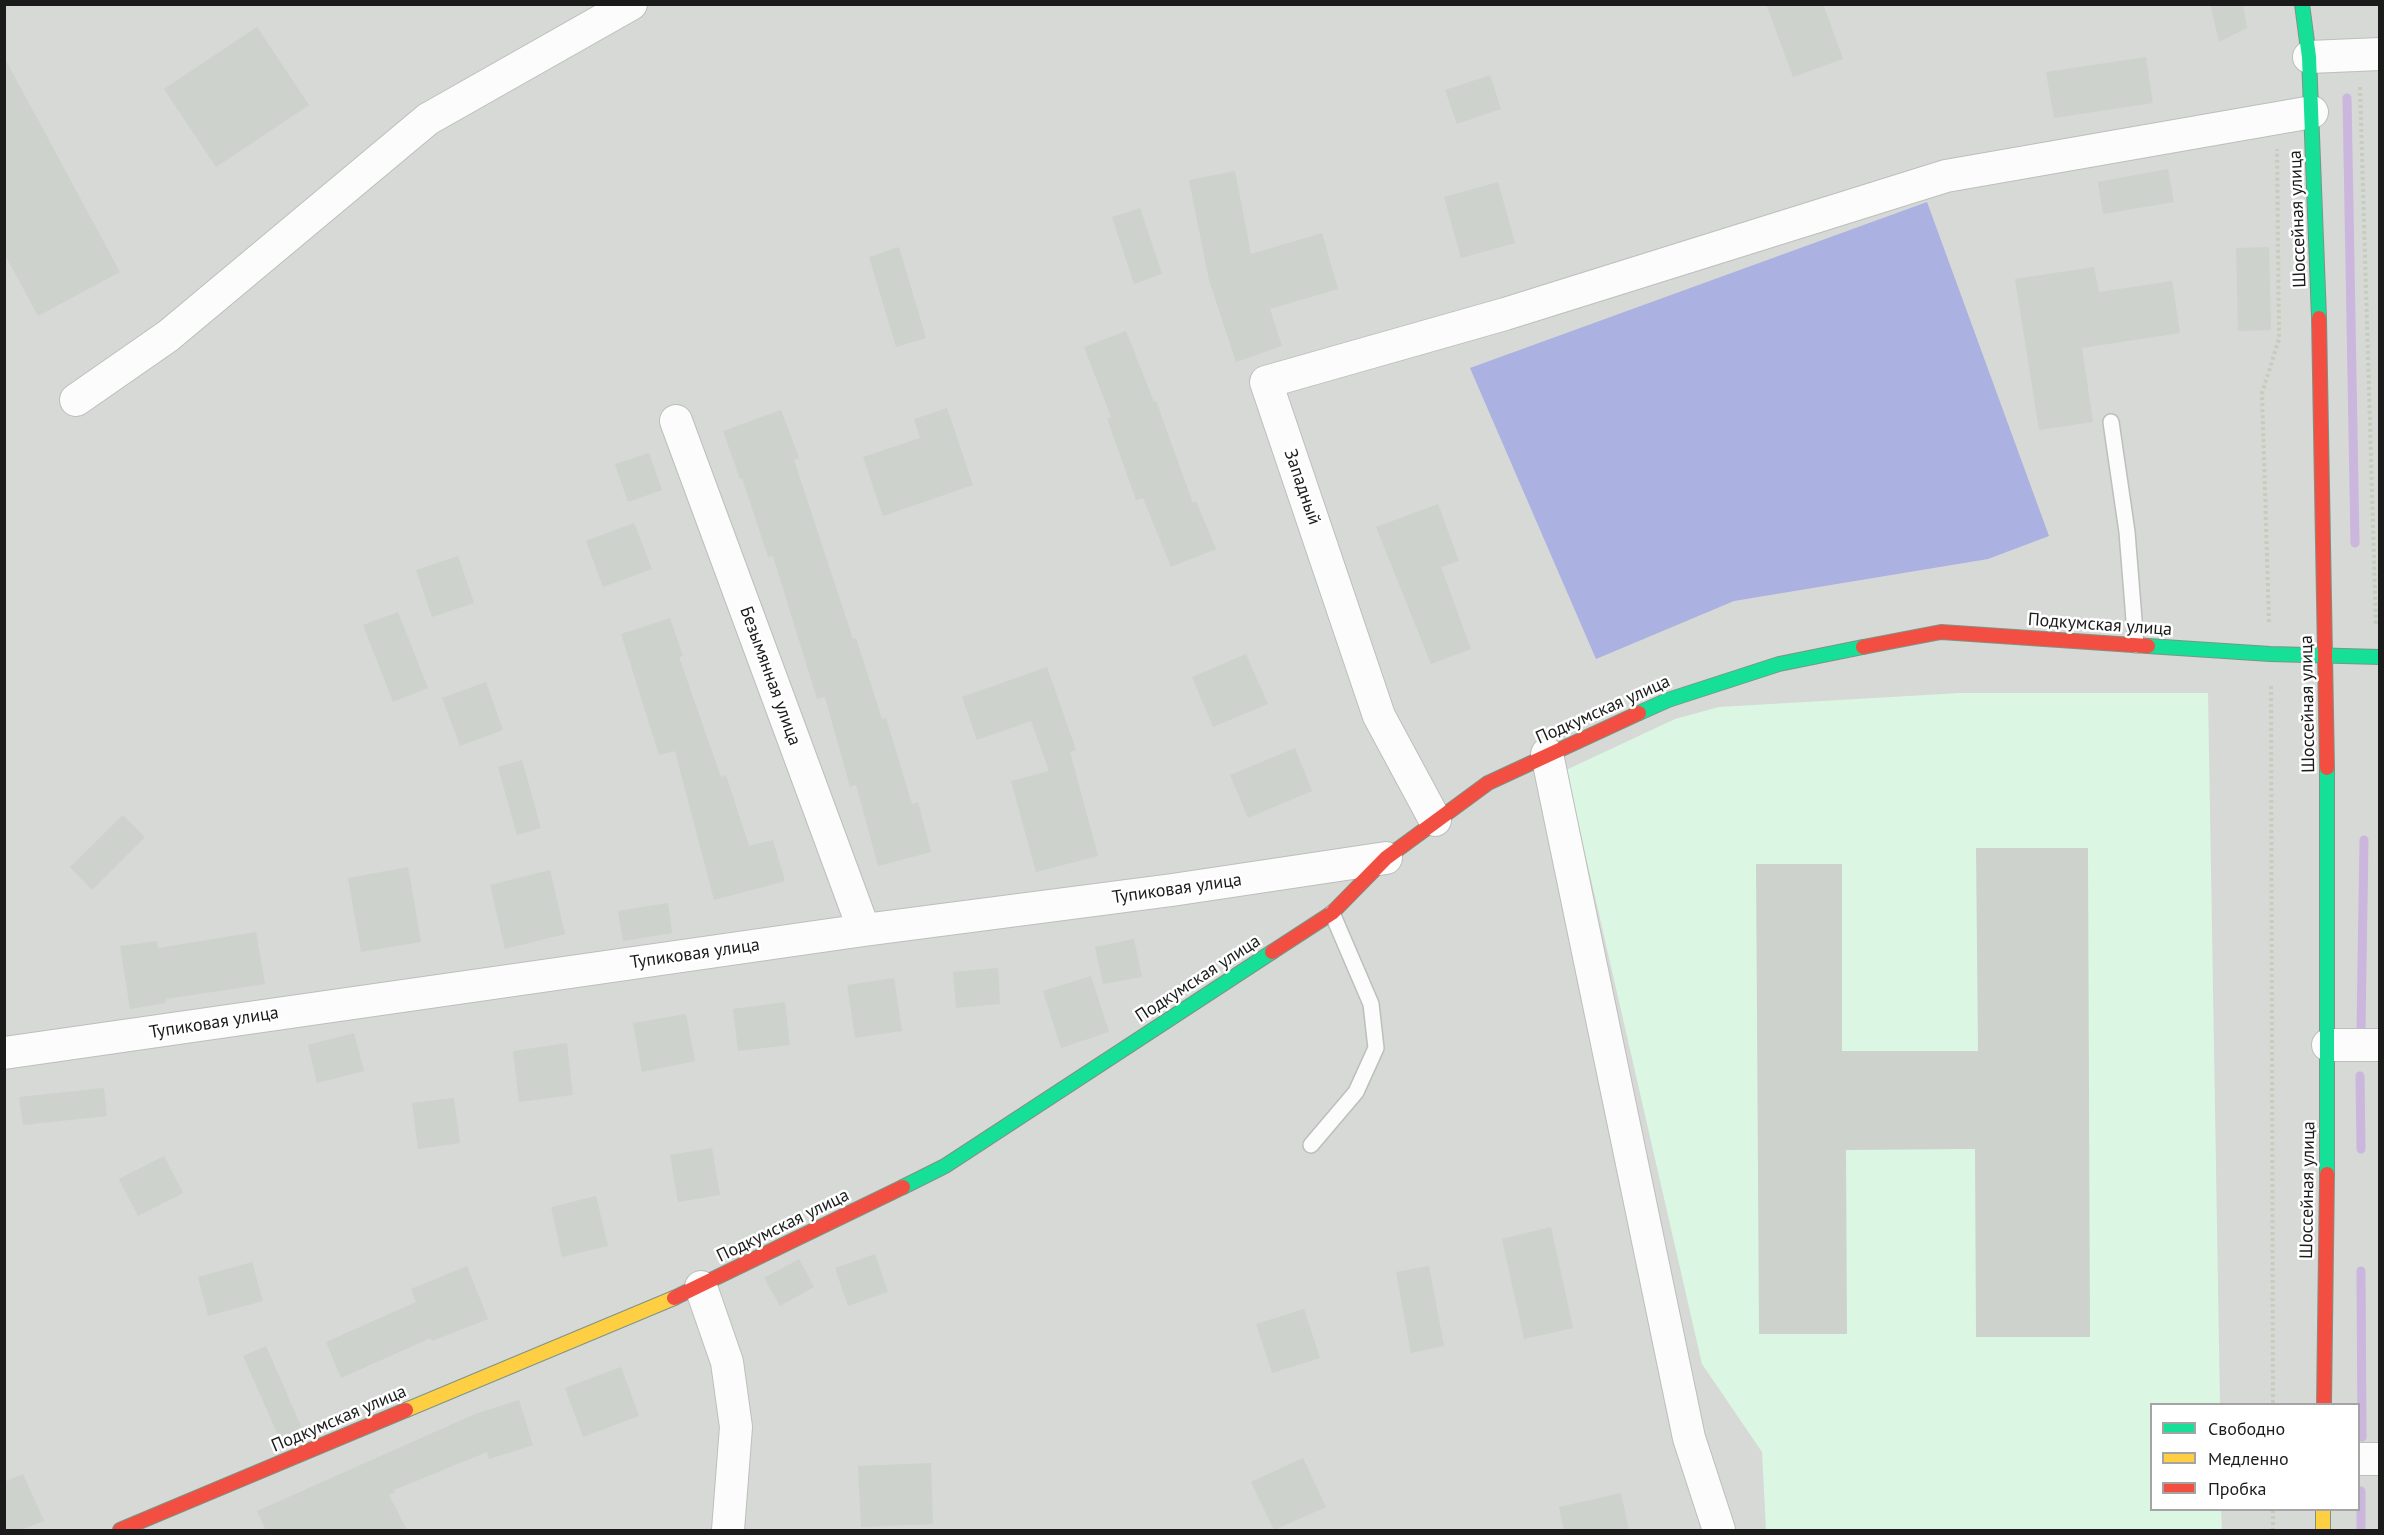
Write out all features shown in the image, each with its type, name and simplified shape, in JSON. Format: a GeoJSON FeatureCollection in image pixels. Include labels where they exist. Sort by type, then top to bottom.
{"type":"FeatureCollection","features":[{"type":"Feature","properties":{"kind":"street"},"geometry":{"type":"LineString","coordinates":[[76,400],[168,336],[428,119],[631,4]]}},
{"type":"Feature","properties":{"kind":"street","name":"Шоссейная улица"},"geometry":{"type":"LineString","coordinates":[[2302,4],[2309,57],[2318,236],[2326,655],[2328,1045],[2324,1403]]}},
{"type":"Feature","properties":{"kind":"street"},"geometry":{"type":"LineString","coordinates":[[2309,57],[2370,54]]}},
{"type":"Feature","properties":{"kind":"street"},"geometry":{"type":"LineString","coordinates":[[2277,118],[2312,112]]}},
{"type":"Feature","properties":{"kind":"street","name":"Западный"},"geometry":{"type":"LineString","coordinates":[[1435,820],[1379,716],[1266,382],[1505,314],[1946,176],[2277,118]]}},
{"type":"Feature","properties":{"kind":"street","name":"Безымянная улица"},"geometry":{"type":"LineString","coordinates":[[676,421],[864,930]]}},
{"type":"Feature","properties":{"kind":"street","name":"Подкумская улица"},"geometry":{"type":"LineString","coordinates":[[120,1530],[701,1287],[945,1166],[1332,913],[1386,858],[1488,783],[1668,700],[1779,664],[1941,632],[2270,654],[2378,657]]}},
{"type":"Feature","properties":{"kind":"street"},"geometry":{"type":"LineString","coordinates":[[1547,754],[1689,1438],[1719,1530]]}},
{"type":"Feature","properties":{"kind":"street","name":"Тупиковая улица"},"geometry":{"type":"LineString","coordinates":[[4,1053],[1386,858]]}},
{"type":"Feature","properties":{"kind":"street"},"geometry":{"type":"LineString","coordinates":[[2328,1045],[2379,1045]]}},
{"type":"Feature","properties":{"kind":"street"},"geometry":{"type":"LineString","coordinates":[[701,1287],[727,1362],[736,1428],[728,1530]]}},
{"type":"Feature","properties":{"kind":"street"},"geometry":{"type":"LineString","coordinates":[[2360,1459],[2379,1459]]}},
{"type":"Feature","properties":{"kind":"street"},"geometry":{"type":"LineString","coordinates":[[2323,1511],[2323,1530]]}},
{"type":"Feature","properties":{"kind":"lane"},"geometry":{"type":"LineString","coordinates":[[2111,422],[2127,532],[2136,645]]}},
{"type":"Feature","properties":{"kind":"lane"},"geometry":{"type":"LineString","coordinates":[[1311,1145],[1356,1092],[1376,1048],[1371,1004],[1332,913]]}},
{"type":"Feature","properties":{"kind":"path"},"geometry":{"type":"LineString","coordinates":[[2370,54],[2361,153],[2378,657]]}},
{"type":"Feature","properties":{"kind":"path"},"geometry":{"type":"LineString","coordinates":[[2273,1403],[2270,654],[2262,393],[2279,339],[2277,118]]}},
{"type":"Feature","properties":{"kind":"path"},"geometry":{"type":"LineString","coordinates":[[2273,1511],[2273,1530]]}},
{"type":"Feature","properties":{"kind":"shaded area"},"geometry":{"type":"Polygon","coordinates":[[[5,5],[2379,5],[2379,1530],[5,1530],[5,5]]]}},
{"type":"Feature","properties":{"kind":"shaded area"},"geometry":{"type":"Polygon","coordinates":[[[1927,202],[2049,536],[1988,559],[1734,601],[1596,659],[1470,368],[1927,202]]]}},
{"type":"Feature","properties":{"kind":"shaded area"},"geometry":{"type":"Polygon","coordinates":[[[1960,693],[2208,693],[2220,1403],[2150,1403],[2150,1511],[2221,1511],[2222,1530],[1766,1530],[1762,1452],[1702,1364],[1566,770],[1675,719],[1719,707],[1960,693]]]}},
{"type":"Feature","properties":{"kind":"building"},"geometry":{"type":"Polygon","coordinates":[[[1766,4],[1823,4],[1843,59],[1793,77],[1766,4]]]}},
{"type":"Feature","properties":{"kind":"building"},"geometry":{"type":"Polygon","coordinates":[[[2210,4],[2243,4],[2247,28],[2219,42],[2210,4]]]}},
{"type":"Feature","properties":{"kind":"building"},"geometry":{"type":"Polygon","coordinates":[[[257,27],[309,105],[216,167],[164,89],[257,27]]]}},
{"type":"Feature","properties":{"kind":"building"},"geometry":{"type":"Polygon","coordinates":[[[4,57],[120,272],[38,316],[4,253],[4,57]]]}},
{"type":"Feature","properties":{"kind":"building"},"geometry":{"type":"Polygon","coordinates":[[[2146,57],[2153,103],[2054,118],[2046,72],[2146,57]]]}},
{"type":"Feature","properties":{"kind":"building"},"geometry":{"type":"Polygon","coordinates":[[[1490,75],[1501,109],[1457,124],[1445,90],[1490,75]]]}},
{"type":"Feature","properties":{"kind":"building"},"geometry":{"type":"Polygon","coordinates":[[[2168,169],[2174,202],[2103,214],[2098,182],[2168,169]]]}},
{"type":"Feature","properties":{"kind":"building"},"geometry":{"type":"Polygon","coordinates":[[[1235,171],[1251,254],[1322,233],[1338,289],[1270,309],[1282,346],[1236,362],[1209,280],[1189,180],[1235,171]]]}},
{"type":"Feature","properties":{"kind":"building"},"geometry":{"type":"Polygon","coordinates":[[[1498,182],[1515,243],[1461,258],[1444,197],[1498,182]]]}},
{"type":"Feature","properties":{"kind":"building"},"geometry":{"type":"Polygon","coordinates":[[[1140,208],[1162,274],[1134,284],[1112,217],[1140,208]]]}},
{"type":"Feature","properties":{"kind":"building"},"geometry":{"type":"Polygon","coordinates":[[[899,247],[926,338],[896,347],[869,257],[899,247]]]}},
{"type":"Feature","properties":{"kind":"building"},"geometry":{"type":"Polygon","coordinates":[[[2269,247],[2271,330],[2238,331],[2236,248],[2269,247]]]}},
{"type":"Feature","properties":{"kind":"building"},"geometry":{"type":"Polygon","coordinates":[[[2094,267],[2099,292],[2172,281],[2180,333],[2082,348],[2093,422],[2039,430],[2015,279],[2094,267]]]}},
{"type":"Feature","properties":{"kind":"building"},"geometry":{"type":"Polygon","coordinates":[[[1126,331],[1154,402],[1156,401],[1193,503],[1196,501],[1216,549],[1171,567],[1143,498],[1136,500],[1107,418],[1111,417],[1084,347],[1126,331]]]}},
{"type":"Feature","properties":{"kind":"building"},"geometry":{"type":"Polygon","coordinates":[[[947,408],[973,485],[883,516],[863,457],[920,438],[914,419],[947,408]]]}},
{"type":"Feature","properties":{"kind":"building"},"geometry":{"type":"Polygon","coordinates":[[[781,410],[799,458],[794,460],[853,639],[856,638],[882,719],[886,718],[912,804],[918,802],[931,852],[878,866],[856,785],[850,787],[825,697],[817,699],[773,556],[768,557],[742,478],[740,479],[723,431],[781,410]]]}},
{"type":"Feature","properties":{"kind":"building"},"geometry":{"type":"Polygon","coordinates":[[[649,453],[662,490],[628,502],[615,464],[649,453]]]}},
{"type":"Feature","properties":{"kind":"building"},"geometry":{"type":"Polygon","coordinates":[[[1438,504],[1459,561],[1441,567],[1471,649],[1431,664],[1376,527],[1438,504]]]}},
{"type":"Feature","properties":{"kind":"building"},"geometry":{"type":"Polygon","coordinates":[[[634,523],[652,569],[603,587],[586,541],[634,523]]]}},
{"type":"Feature","properties":{"kind":"building"},"geometry":{"type":"Polygon","coordinates":[[[458,556],[474,603],[432,617],[416,570],[458,556]]]}},
{"type":"Feature","properties":{"kind":"building"},"geometry":{"type":"Polygon","coordinates":[[[398,612],[428,688],[393,702],[363,625],[398,612]]]}},
{"type":"Feature","properties":{"kind":"building"},"geometry":{"type":"Polygon","coordinates":[[[670,618],[683,656],[679,657],[721,777],[726,775],[749,846],[773,840],[785,881],[714,900],[675,751],[659,755],[621,634],[670,618]]]}},
{"type":"Feature","properties":{"kind":"building"},"geometry":{"type":"Polygon","coordinates":[[[1246,654],[1268,704],[1213,727],[1192,677],[1246,654]]]}},
{"type":"Feature","properties":{"kind":"building"},"geometry":{"type":"Polygon","coordinates":[[[1047,667],[1076,750],[1070,752],[1098,856],[1036,872],[1011,781],[1049,771],[1031,721],[977,740],[962,697],[1047,667]]]}},
{"type":"Feature","properties":{"kind":"building"},"geometry":{"type":"Polygon","coordinates":[[[486,682],[503,730],[460,746],[442,698],[486,682]]]}},
{"type":"Feature","properties":{"kind":"building"},"geometry":{"type":"Polygon","coordinates":[[[1295,748],[1312,791],[1248,818],[1230,775],[1295,748]]]}},
{"type":"Feature","properties":{"kind":"building"},"geometry":{"type":"Polygon","coordinates":[[[522,760],[541,828],[517,835],[498,767],[522,760]]]}},
{"type":"Feature","properties":{"kind":"building"},"geometry":{"type":"Polygon","coordinates":[[[123,815],[145,837],[92,890],[70,867],[123,815]]]}},
{"type":"Feature","properties":{"kind":"building"},"geometry":{"type":"Polygon","coordinates":[[[1976,848],[2088,848],[2090,1337],[1976,1337],[1975,1149],[1846,1150],[1847,1334],[1759,1334],[1756,864],[1842,864],[1842,1051],[1978,1051],[1976,848]]]}},
{"type":"Feature","properties":{"kind":"building"},"geometry":{"type":"Polygon","coordinates":[[[408,867],[421,942],[361,952],[348,878],[408,867]]]}},
{"type":"Feature","properties":{"kind":"building"},"geometry":{"type":"Polygon","coordinates":[[[550,870],[565,934],[505,949],[490,885],[550,870]]]}},
{"type":"Feature","properties":{"kind":"building"},"geometry":{"type":"Polygon","coordinates":[[[668,903],[672,933],[623,941],[618,911],[668,903]]]}},
{"type":"Feature","properties":{"kind":"building"},"geometry":{"type":"Polygon","coordinates":[[[256,932],[265,984],[166,999],[166,1003],[130,1009],[120,946],[157,941],[158,948],[256,932]]]}},
{"type":"Feature","properties":{"kind":"building"},"geometry":{"type":"Polygon","coordinates":[[[1134,939],[1142,977],[1103,984],[1095,947],[1134,939]]]}},
{"type":"Feature","properties":{"kind":"building"},"geometry":{"type":"Polygon","coordinates":[[[998,968],[1000,1004],[956,1008],[953,972],[998,968]]]}},
{"type":"Feature","properties":{"kind":"building"},"geometry":{"type":"Polygon","coordinates":[[[1091,976],[1109,1032],[1061,1048],[1043,991],[1091,976]]]}},
{"type":"Feature","properties":{"kind":"building"},"geometry":{"type":"Polygon","coordinates":[[[894,978],[902,1031],[855,1038],[847,985],[894,978]]]}},
{"type":"Feature","properties":{"kind":"building"},"geometry":{"type":"Polygon","coordinates":[[[785,1002],[790,1045],[738,1051],[733,1009],[785,1002]]]}},
{"type":"Feature","properties":{"kind":"building"},"geometry":{"type":"Polygon","coordinates":[[[686,1014],[695,1061],[642,1072],[633,1023],[686,1014]]]}},
{"type":"Feature","properties":{"kind":"building"},"geometry":{"type":"Polygon","coordinates":[[[354,1033],[364,1071],[317,1083],[308,1045],[354,1033]]]}},
{"type":"Feature","properties":{"kind":"building"},"geometry":{"type":"Polygon","coordinates":[[[567,1043],[573,1095],[519,1102],[513,1051],[567,1043]]]}},
{"type":"Feature","properties":{"kind":"building"},"geometry":{"type":"Polygon","coordinates":[[[104,1088],[107,1116],[23,1125],[19,1097],[104,1088]]]}},
{"type":"Feature","properties":{"kind":"building"},"geometry":{"type":"Polygon","coordinates":[[[454,1098],[460,1143],[418,1149],[412,1103],[454,1098]]]}},
{"type":"Feature","properties":{"kind":"building"},"geometry":{"type":"Polygon","coordinates":[[[712,1148],[720,1195],[678,1202],[670,1155],[712,1148]]]}},
{"type":"Feature","properties":{"kind":"building"},"geometry":{"type":"Polygon","coordinates":[[[164,1156],[183,1193],[138,1216],[119,1179],[164,1156]]]}},
{"type":"Feature","properties":{"kind":"building"},"geometry":{"type":"Polygon","coordinates":[[[596,1196],[608,1246],[562,1257],[551,1207],[596,1196]]]}},
{"type":"Feature","properties":{"kind":"building"},"geometry":{"type":"Polygon","coordinates":[[[1551,1227],[1573,1328],[1524,1339],[1502,1239],[1551,1227]]]}},
{"type":"Feature","properties":{"kind":"building"},"geometry":{"type":"Polygon","coordinates":[[[875,1254],[888,1292],[848,1306],[835,1268],[875,1254]]]}},
{"type":"Feature","properties":{"kind":"building"},"geometry":{"type":"Polygon","coordinates":[[[799,1259],[814,1287],[780,1306],[764,1278],[799,1259]]]}},
{"type":"Feature","properties":{"kind":"building"},"geometry":{"type":"Polygon","coordinates":[[[252,1262],[263,1301],[208,1316],[198,1277],[252,1262]]]}},
{"type":"Feature","properties":{"kind":"building"},"geometry":{"type":"Polygon","coordinates":[[[467,1266],[488,1319],[432,1341],[431,1338],[341,1378],[326,1342],[416,1302],[411,1289],[467,1266]]]}},
{"type":"Feature","properties":{"kind":"building"},"geometry":{"type":"Polygon","coordinates":[[[1429,1266],[1444,1346],[1411,1353],[1396,1272],[1429,1266]]]}},
{"type":"Feature","properties":{"kind":"building"},"geometry":{"type":"Polygon","coordinates":[[[1304,1309],[1320,1358],[1272,1373],[1256,1324],[1304,1309]]]}},
{"type":"Feature","properties":{"kind":"building"},"geometry":{"type":"Polygon","coordinates":[[[266,1346],[304,1433],[281,1442],[243,1356],[266,1346]]]}},
{"type":"Feature","properties":{"kind":"building"},"geometry":{"type":"Polygon","coordinates":[[[621,1367],[639,1416],[583,1437],[565,1388],[621,1367]]]}},
{"type":"Feature","properties":{"kind":"building"},"geometry":{"type":"Polygon","coordinates":[[[519,1400],[533,1445],[489,1459],[487,1452],[394,1490],[395,1492],[389,1495],[407,1530],[266,1530],[257,1511],[475,1414],[519,1400]]]}},
{"type":"Feature","properties":{"kind":"building"},"geometry":{"type":"Polygon","coordinates":[[[1303,1458],[1326,1507],[1274,1530],[1251,1482],[1303,1458]]]}},
{"type":"Feature","properties":{"kind":"building"},"geometry":{"type":"Polygon","coordinates":[[[931,1463],[933,1524],[861,1527],[858,1466],[931,1463]]]}},
{"type":"Feature","properties":{"kind":"building"},"geometry":{"type":"Polygon","coordinates":[[[23,1474],[44,1521],[21,1530],[4,1530],[4,1482],[23,1474]]]}},
{"type":"Feature","properties":{"kind":"building"},"geometry":{"type":"Polygon","coordinates":[[[1621,1493],[1629,1530],[1564,1530],[1559,1507],[1621,1493]]]}},
{"type":"Feature","properties":{"kind":"waterway"},"geometry":{"type":"LineString","coordinates":[[2347,98],[2355,543]]}},
{"type":"Feature","properties":{"kind":"waterway"},"geometry":{"type":"LineString","coordinates":[[2361,1029],[2364,840]]}},
{"type":"Feature","properties":{"kind":"waterway"},"geometry":{"type":"LineString","coordinates":[[2360,1076],[2361,1149]]}},
{"type":"Feature","properties":{"kind":"waterway"},"geometry":{"type":"LineString","coordinates":[[2361,1271],[2362,1437]]}},
{"type":"Feature","properties":{"kind":"waterway"},"geometry":{"type":"LineString","coordinates":[[2361,1491],[2361,1530]]}},
{"type":"Feature","properties":{"kind":"traffic: fast"},"geometry":{"type":"LineString","coordinates":[[2302,4],[2309,57],[2319,318]]}},
{"type":"Feature","properties":{"kind":"traffic: fast"},"geometry":{"type":"LineString","coordinates":[[2148,646],[2270,654],[2380,657]]}},
{"type":"Feature","properties":{"kind":"traffic: fast"},"geometry":{"type":"LineString","coordinates":[[1639,713],[1668,700],[1779,664],[1863,647]]}},
{"type":"Feature","properties":{"kind":"traffic: fast"},"geometry":{"type":"LineString","coordinates":[[2327,768],[2327,1174]]}},
{"type":"Feature","properties":{"kind":"traffic: fast"},"geometry":{"type":"LineString","coordinates":[[903,1187],[945,1166],[1272,952]]}},
{"type":"Feature","properties":{"kind":"traffic: slow"},"geometry":{"type":"LineString","coordinates":[[406,1410],[674,1298]]}},
{"type":"Feature","properties":{"kind":"traffic: slow"},"geometry":{"type":"LineString","coordinates":[[2323,1511],[2323,1530]]}},
{"type":"Feature","properties":{"kind":"traffic: jam"},"geometry":{"type":"LineString","coordinates":[[2319,318],[2327,768]]}},
{"type":"Feature","properties":{"kind":"traffic: jam"},"geometry":{"type":"LineString","coordinates":[[1863,647],[1941,632],[2148,646]]}},
{"type":"Feature","properties":{"kind":"traffic: jam"},"geometry":{"type":"LineString","coordinates":[[1272,952],[1332,913],[1386,858],[1488,783],[1639,713]]}},
{"type":"Feature","properties":{"kind":"traffic: jam"},"geometry":{"type":"LineString","coordinates":[[2324,1403],[2327,1174]]}},
{"type":"Feature","properties":{"kind":"traffic: jam"},"geometry":{"type":"LineString","coordinates":[[674,1298],[903,1187]]}},
{"type":"Feature","properties":{"kind":"traffic: jam"},"geometry":{"type":"LineString","coordinates":[[120,1530],[406,1410]]}}]}
